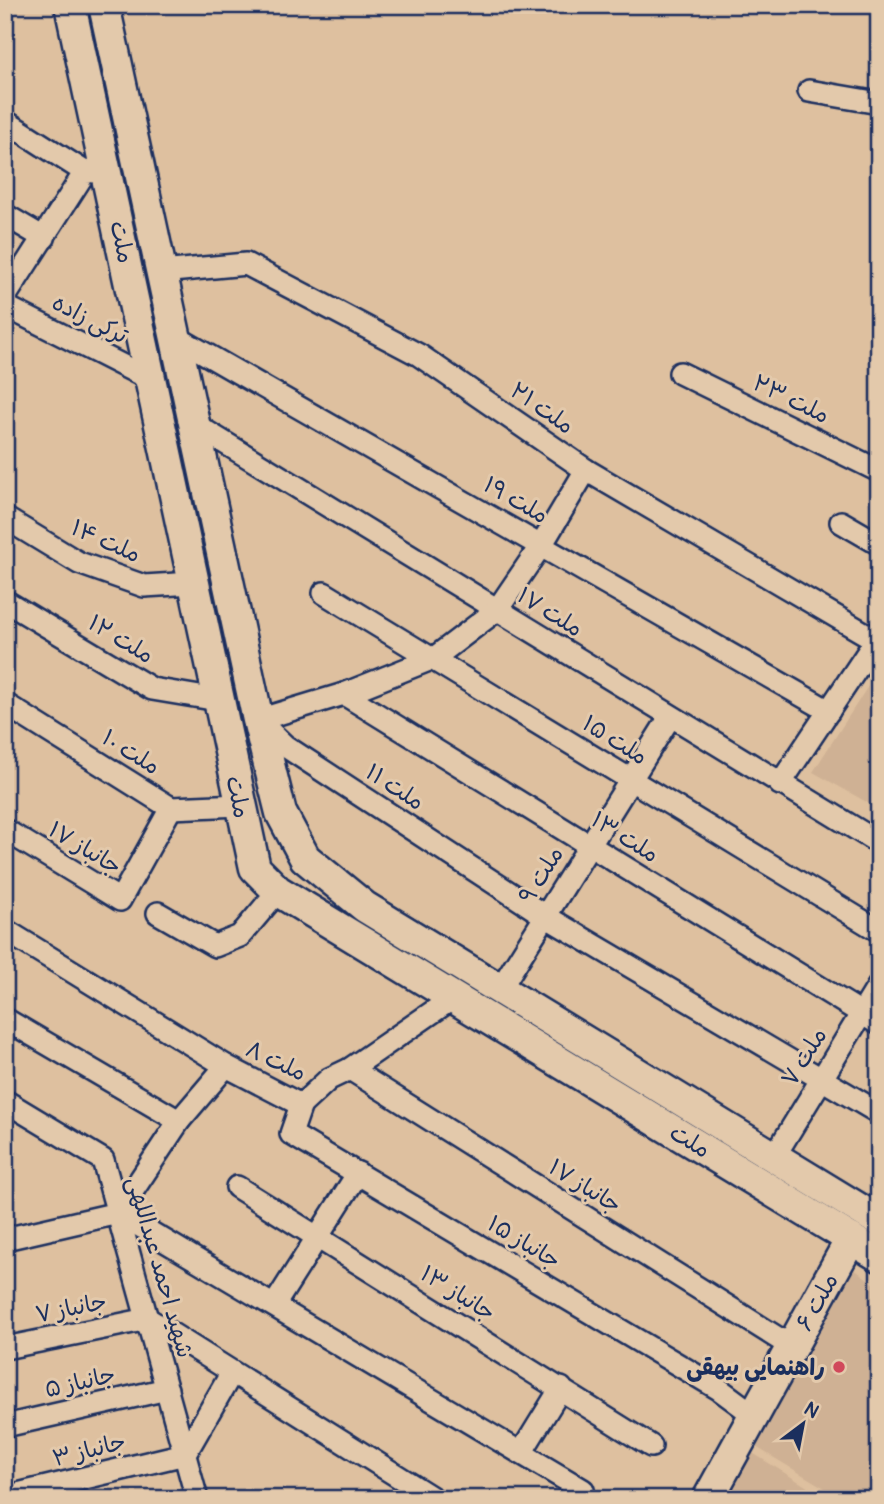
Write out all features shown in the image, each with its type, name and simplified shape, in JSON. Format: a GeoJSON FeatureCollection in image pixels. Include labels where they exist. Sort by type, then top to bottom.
{"type":"FeatureCollection","features":[{"type":"Feature","properties":{"kind":"main road","name":"ملت"},"geometry":{"type":"LineString","coordinates":[[70,5],[96,172],[151,380],[255,868],[278,891],[879,1256]]}},
{"type":"Feature","properties":{"kind":"main road","name":"ملت"},"geometry":{"type":"LineString","coordinates":[[104,5],[258,720],[281,813],[305,858],[365,906],[879,1221]]}},
{"type":"Feature","properties":{"kind":"main road"},"geometry":{"type":"LineString","coordinates":[[96,172],[139,164]]}},
{"type":"Feature","properties":{"kind":"main road"},"geometry":{"type":"LineString","coordinates":[[220,713],[258,720]]}},
{"type":"Feature","properties":{"kind":"main road","name":"ملت ۶"},"geometry":{"type":"LineString","coordinates":[[715,1487],[851,1239]]}},
{"type":"Feature","properties":{"kind":"street"},"geometry":{"type":"LineString","coordinates":[[809,91],[879,103]]}},
{"type":"Feature","properties":{"kind":"street"},"geometry":{"type":"LineString","coordinates":[[5,121],[96,172],[44,238],[5,297]]}},
{"type":"Feature","properties":{"kind":"street"},"geometry":{"type":"LineString","coordinates":[[5,215],[44,238]]}},
{"type":"Feature","properties":{"kind":"street","name":"ملت ۲۱"},"geometry":{"type":"LineString","coordinates":[[161,272],[246,264],[419,355],[586,470],[878,638]]}},
{"type":"Feature","properties":{"kind":"street","name":"ترکی زاده"},"geometry":{"type":"LineString","coordinates":[[5,306],[151,380]]}},
{"type":"Feature","properties":{"kind":"street","name":"ملت ۱۹"},"geometry":{"type":"LineString","coordinates":[[176,337],[542,544],[829,711]]}},
{"type":"Feature","properties":{"kind":"street","name":"ملت ۲۳"},"geometry":{"type":"LineString","coordinates":[[680,373],[879,471]]}},
{"type":"Feature","properties":{"kind":"street","name":"ملت ۱۷"},"geometry":{"type":"LineString","coordinates":[[194,424],[879,843]]}},
{"type":"Feature","properties":{"kind":"street"},"geometry":{"type":"LineString","coordinates":[[258,720],[344,694],[434,658],[497,610],[542,544],[586,470]]}},
{"type":"Feature","properties":{"kind":"street","name":"ملت ۱۴"},"geometry":{"type":"LineString","coordinates":[[5,518],[79,563],[144,586],[193,583]]}},
{"type":"Feature","properties":{"kind":"street"},"geometry":{"type":"LineString","coordinates":[[841,522],[879,544]]}},
{"type":"Feature","properties":{"kind":"street","name":"ملت ۱۵"},"geometry":{"type":"LineString","coordinates":[[324,593],[879,930]]}},
{"type":"Feature","properties":{"kind":"street","name":"ملت ۱۲"},"geometry":{"type":"LineString","coordinates":[[5,601],[152,689],[220,713]]}},
{"type":"Feature","properties":{"kind":"street"},"geometry":{"type":"LineString","coordinates":[[780,783],[878,638]]}},
{"type":"Feature","properties":{"kind":"street","name":"ملت ۱۳"},"geometry":{"type":"LineString","coordinates":[[344,694],[870,1019]]}},
{"type":"Feature","properties":{"kind":"street","name":"ملت ۱۰"},"geometry":{"type":"LineString","coordinates":[[5,704],[171,808],[240,805]]}},
{"type":"Feature","properties":{"kind":"street","name":"ملت ۹"},"geometry":{"type":"LineString","coordinates":[[500,989],[670,717]]}},
{"type":"Feature","properties":{"kind":"street","name":"ملت ۱۱"},"geometry":{"type":"LineString","coordinates":[[258,720],[285,746],[545,916],[879,1113]]}},
{"type":"Feature","properties":{"kind":"street","name":"جانباز ۱۷"},"geometry":{"type":"LineString","coordinates":[[5,830],[120,900],[171,808]]}},
{"type":"Feature","properties":{"kind":"street"},"geometry":{"type":"LineString","coordinates":[[158,913],[215,946],[240,936],[278,891]]}},
{"type":"Feature","properties":{"kind":"street"},"geometry":{"type":"LineString","coordinates":[[5,930],[226,1066]]}},
{"type":"Feature","properties":{"kind":"street","name":"ملت ۷"},"geometry":{"type":"LineString","coordinates":[[774,1157],[820,1079],[870,1019],[879,985]]}},
{"type":"Feature","properties":{"kind":"street","name":"ملت ۸"},"geometry":{"type":"LineString","coordinates":[[118,1213],[179,1121],[226,1066],[301,1105],[329,1079],[350,1069],[453,998]]}},
{"type":"Feature","properties":{"kind":"street"},"geometry":{"type":"LineString","coordinates":[[5,1020],[179,1121]]}},
{"type":"Feature","properties":{"kind":"street","name":"جانباز ۱۷"},"geometry":{"type":"LineString","coordinates":[[350,1069],[792,1347]]}},
{"type":"Feature","properties":{"kind":"street","name":"شهید احمد عبداللهی"},"geometry":{"type":"LineString","coordinates":[[5,1101],[103,1160],[197,1499]]}},
{"type":"Feature","properties":{"kind":"street","name":"جانباز ۱۵"},"geometry":{"type":"LineString","coordinates":[[301,1105],[291,1134],[719,1389],[754,1415]]}},
{"type":"Feature","properties":{"kind":"street"},"geometry":{"type":"LineString","coordinates":[[275,1304],[358,1173]]}},
{"type":"Feature","properties":{"kind":"street","name":"جانباز ۱۳"},"geometry":{"type":"LineString","coordinates":[[237,1187],[651,1446]]}},
{"type":"Feature","properties":{"kind":"street"},"geometry":{"type":"LineString","coordinates":[[5,1239],[118,1213],[275,1304],[583,1490],[578,1499]]}},
{"type":"Feature","properties":{"kind":"street"},"geometry":{"type":"LineString","coordinates":[[148,1319],[231,1374],[434,1499]]}},
{"type":"Feature","properties":{"kind":"street","name":"جانباز ۷"},"geometry":{"type":"LineString","coordinates":[[5,1348],[148,1319]]}},
{"type":"Feature","properties":{"kind":"street"},"geometry":{"type":"LineString","coordinates":[[185,1454],[231,1374]]}},
{"type":"Feature","properties":{"kind":"street"},"geometry":{"type":"LineString","coordinates":[[521,1453],[561,1388]]}},
{"type":"Feature","properties":{"kind":"street","name":"جانباز ۵"},"geometry":{"type":"LineString","coordinates":[[5,1426],[167,1389]]}},
{"type":"Feature","properties":{"kind":"street","name":"جانباز ۳"},"geometry":{"type":"LineString","coordinates":[[5,1497],[185,1454]]}},
{"type":"Feature","properties":{"kind":"shaded area"},"geometry":{"type":"Polygon","coordinates":[[[879,669],[879,809],[813,772],[879,669]]]}},
{"type":"Feature","properties":{"kind":"shaded area","name":"راهنمایی بیهقی"},"geometry":{"type":"Polygon","coordinates":[[[854,1269],[879,1287],[879,1499],[843,1499],[756,1447],[854,1269]]]}},
{"type":"Feature","properties":{"kind":"shaded area"},"geometry":{"type":"Polygon","coordinates":[[[746,1449],[827,1499],[725,1499],[746,1449]]]}},
{"type":"Feature","properties":{"kind":"place","name":"راهنمایی بیهقی"},"geometry":{"type":"Point","coordinates":[839,1367]}}]}
